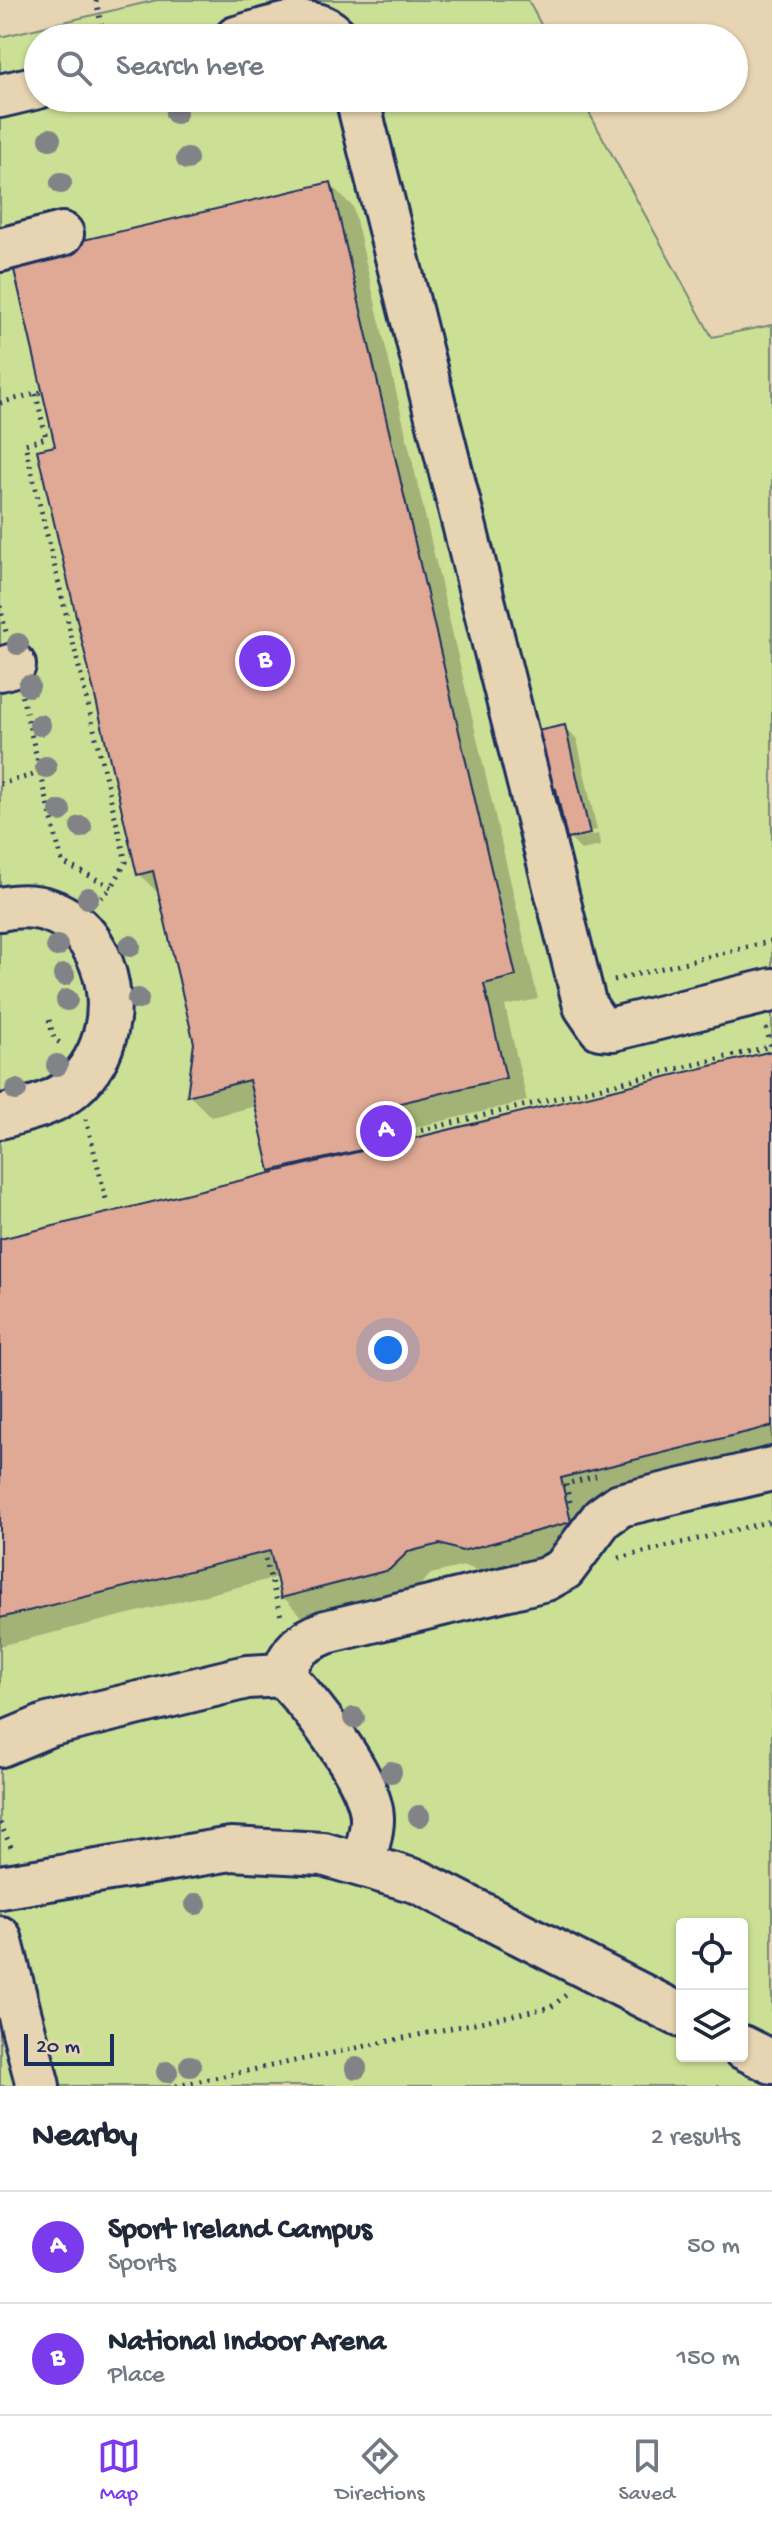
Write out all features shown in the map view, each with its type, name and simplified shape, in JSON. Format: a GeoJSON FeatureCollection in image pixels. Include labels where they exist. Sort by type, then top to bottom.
{"type":"FeatureCollection","features":[{"type":"Feature","properties":{"kind":"lane"},"geometry":{"type":"LineString","coordinates":[[0,96],[24,90]]}},
{"type":"Feature","properties":{"kind":"lane"},"geometry":{"type":"LineString","coordinates":[[361,112],[580,988],[591,1018],[600,1028],[613,1029],[772,990]]}},
{"type":"Feature","properties":{"kind":"lane"},"geometry":{"type":"LineString","coordinates":[[0,250],[62,234]]}},
{"type":"Feature","properties":{"kind":"lane"},"geometry":{"type":"LineString","coordinates":[[0,909],[37,905],[62,914],[75,925],[99,958],[109,996],[106,1036],[94,1062],[72,1088],[47,1102],[0,1117]]}},
{"type":"Feature","properties":{"kind":"lane"},"geometry":{"type":"LineString","coordinates":[[283,1675],[293,1650],[303,1641],[326,1632],[546,1579],[564,1569],[602,1518],[620,1505],[772,1469]]}},
{"type":"Feature","properties":{"kind":"lane"},"geometry":{"type":"LineString","coordinates":[[0,1745],[48,1725],[247,1677],[283,1675],[300,1693],[358,1776],[368,1798],[372,1822],[364,1863]]}},
{"type":"Feature","properties":{"kind":"lane"},"geometry":{"type":"LineString","coordinates":[[0,1887],[231,1849],[294,1851],[364,1863],[419,1882],[676,2013]]}},
{"type":"Feature","properties":{"kind":"lane"},"geometry":{"type":"LineString","coordinates":[[0,1938],[38,2086]]}},
{"type":"Feature","properties":{"kind":"lane"},"geometry":{"type":"LineString","coordinates":[[748,2050],[772,2062]]}},
{"type":"Feature","properties":{"kind":"path"},"geometry":{"type":"LineString","coordinates":[[96,0],[101,24]]}},
{"type":"Feature","properties":{"kind":"path"},"geometry":{"type":"LineString","coordinates":[[0,403],[38,393],[46,438],[25,444],[126,862],[112,887],[75,925]]}},
{"type":"Feature","properties":{"kind":"path"},"geometry":{"type":"LineString","coordinates":[[0,606],[7,667],[41,773],[62,862],[112,887]]}},
{"type":"Feature","properties":{"kind":"path"},"geometry":{"type":"LineString","coordinates":[[0,784],[41,773]]}},
{"type":"Feature","properties":{"kind":"path"},"geometry":{"type":"LineString","coordinates":[[580,988],[772,941]]}},
{"type":"Feature","properties":{"kind":"path"},"geometry":{"type":"LineString","coordinates":[[390,1138],[772,1046]]}},
{"type":"Feature","properties":{"kind":"path"},"geometry":{"type":"LineString","coordinates":[[72,1088],[82,1104],[107,1203]]}},
{"type":"Feature","properties":{"kind":"path"},"geometry":{"type":"LineString","coordinates":[[610,1473],[566,1484],[575,1522],[565,1540],[599,1562],[772,1521]]}},
{"type":"Feature","properties":{"kind":"path"},"geometry":{"type":"LineString","coordinates":[[265,1559],[277,1608],[282,1617],[291,1620]]}},
{"type":"Feature","properties":{"kind":"path"},"geometry":{"type":"LineString","coordinates":[[176,2086],[551,2007],[595,1972]]}},
{"type":"Feature","properties":{"kind":"green space"},"geometry":{"type":"Polygon","coordinates":[[[157,0],[528,0],[541,24],[55,24],[157,0]]]}},
{"type":"Feature","properties":{"kind":"green space"},"geometry":{"type":"Polygon","coordinates":[[[24,31],[24,112],[589,112],[712,337],[772,325],[772,2086],[0,2086],[0,37],[24,31]]]}},
{"type":"Feature","properties":{"kind":"building"},"geometry":{"type":"Polygon","coordinates":[[[331,182],[516,976],[484,984],[506,1078],[379,1108],[387,1144],[270,1171],[249,1080],[187,1096],[194,1043],[153,871],[137,875],[37,450],[55,446],[11,257],[331,182]]]}},
{"type":"Feature","properties":{"kind":"building"},"geometry":{"type":"Polygon","coordinates":[[[565,725],[590,834],[567,839],[556,789],[550,790],[537,731],[565,725]]]}},
{"type":"Feature","properties":{"kind":"building"},"geometry":{"type":"Polygon","coordinates":[[[772,1051],[772,1426],[561,1478],[571,1522],[462,1551],[440,1544],[408,1552],[389,1570],[281,1598],[270,1551],[0,1618],[0,1239],[772,1051]]]}},
{"type":"Feature","properties":{"kind":"place","name":"National Indoor Arena"},"geometry":{"type":"Point","coordinates":[265,661]}},
{"type":"Feature","properties":{"kind":"place","name":"Sport Ireland Campus"},"geometry":{"type":"Point","coordinates":[386,1131]}}]}
